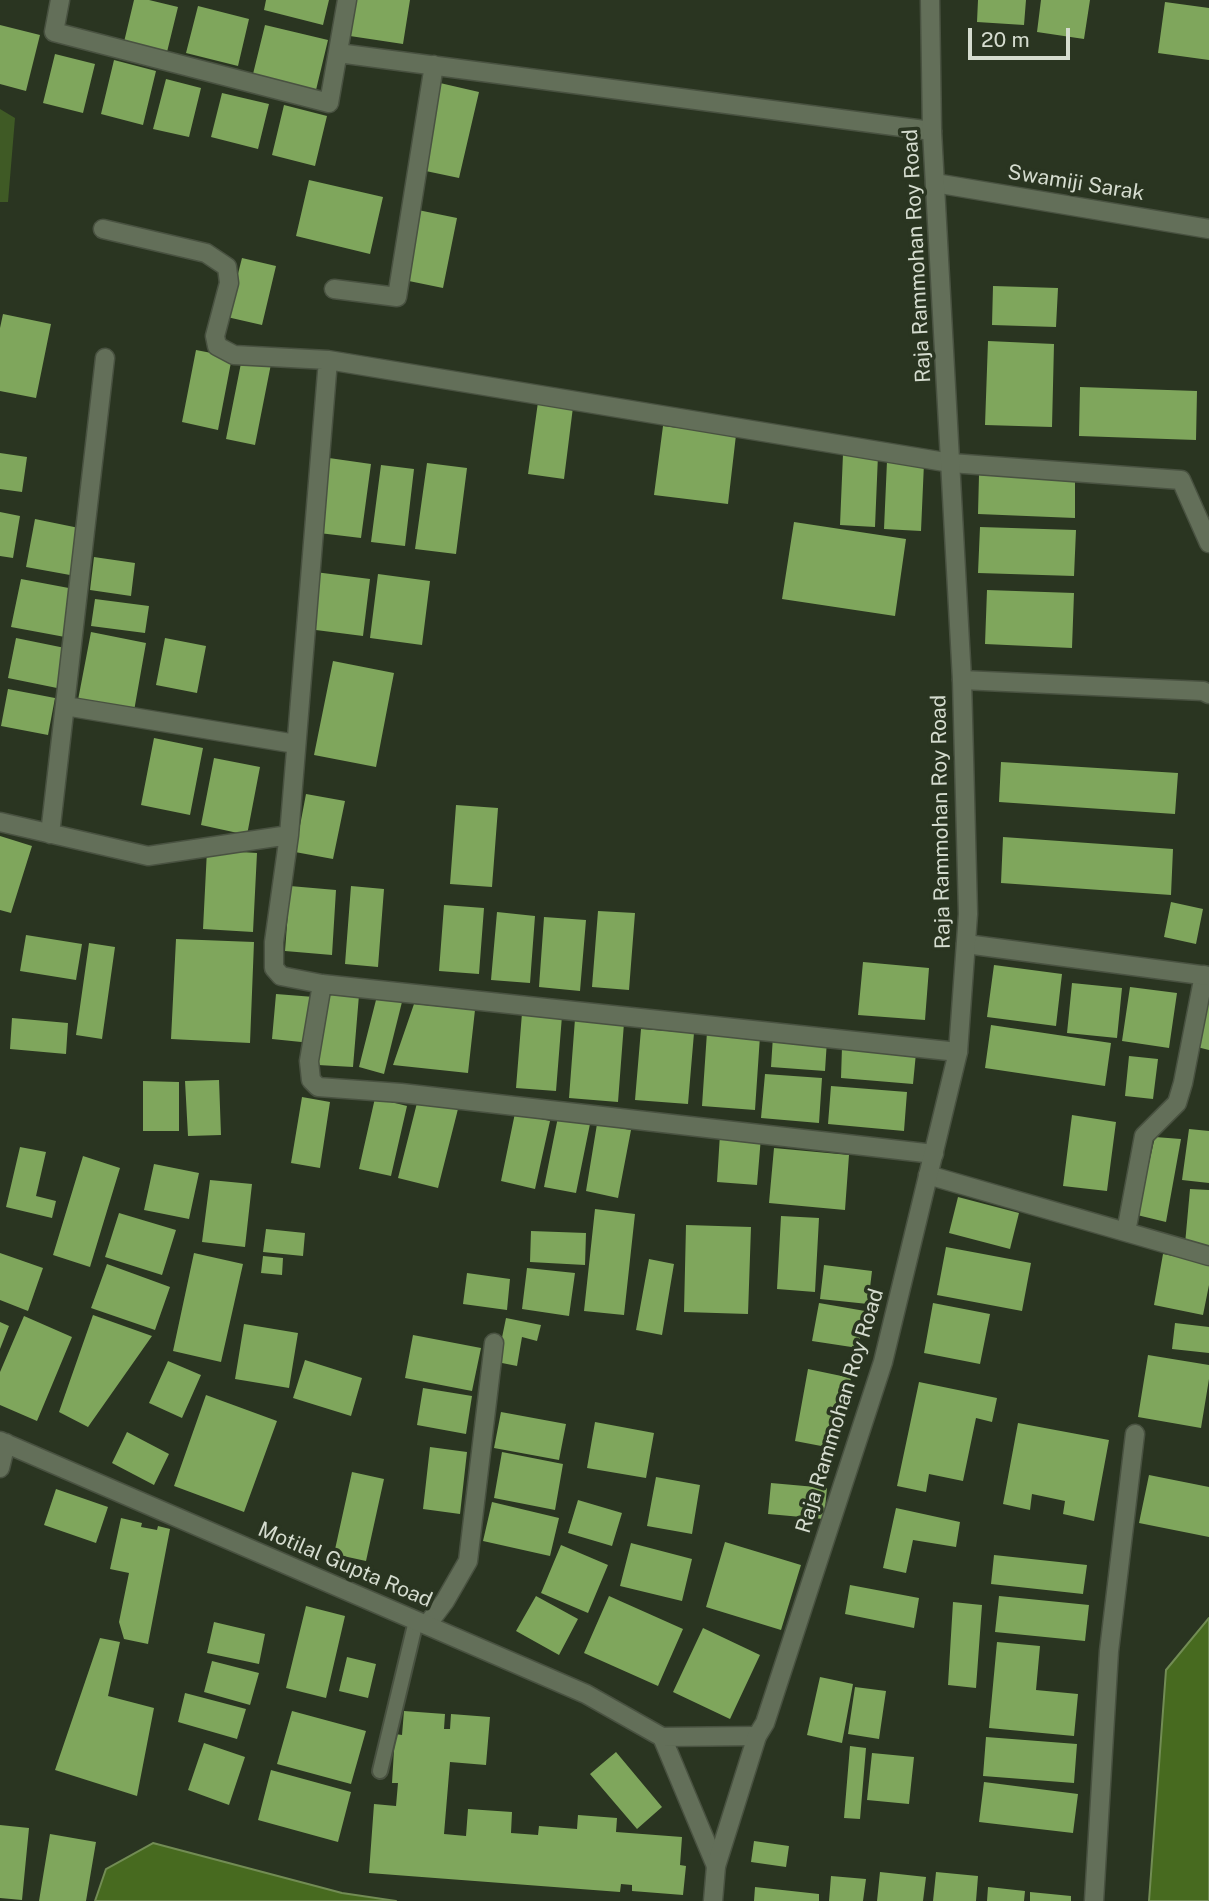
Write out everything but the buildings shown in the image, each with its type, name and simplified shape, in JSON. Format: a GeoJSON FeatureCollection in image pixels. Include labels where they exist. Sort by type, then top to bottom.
{"type":"FeatureCollection","features":[{"type":"Feature","properties":{"kind":"street"},"geometry":{"type":"LineString","coordinates":[[60,0],[54,32],[329,103],[348,0]]}},
{"type":"Feature","properties":{"kind":"street","name":"Raja Rammohan Roy Road"},"geometry":{"type":"LineString","coordinates":[[713,1901],[716,1866],[757,1736],[765,1723],[883,1362],[958,1052],[968,914],[962,680],[932,131],[930,0]]}},
{"type":"Feature","properties":{"kind":"street"},"geometry":{"type":"LineString","coordinates":[[338,53],[932,131]]}},
{"type":"Feature","properties":{"kind":"street"},"geometry":{"type":"LineString","coordinates":[[334,289],[397,297],[434,65]]}},
{"type":"Feature","properties":{"kind":"street","name":"Swamiji Sarak"},"geometry":{"type":"LineString","coordinates":[[935,183],[1209,229]]}},
{"type":"Feature","properties":{"kind":"street"},"geometry":{"type":"LineString","coordinates":[[103,229],[206,253],[227,267],[229,283],[215,336],[217,346],[234,355],[328,360],[951,463],[1181,480],[1209,543]]}},
{"type":"Feature","properties":{"kind":"street"},"geometry":{"type":"LineString","coordinates":[[50,834],[105,358]]}},
{"type":"Feature","properties":{"kind":"street"},"geometry":{"type":"LineString","coordinates":[[328,360],[289,835],[274,942],[274,968],[281,976],[322,984],[958,1052]]}},
{"type":"Feature","properties":{"kind":"street"},"geometry":{"type":"LineString","coordinates":[[962,680],[1203,691],[1209,695]]}},
{"type":"Feature","properties":{"kind":"street"},"geometry":{"type":"LineString","coordinates":[[65,706],[296,744]]}},
{"type":"Feature","properties":{"kind":"street"},"geometry":{"type":"LineString","coordinates":[[0,822],[148,856],[289,835]]}},
{"type":"Feature","properties":{"kind":"street"},"geometry":{"type":"LineString","coordinates":[[966,944],[1206,976],[1177,1102],[1144,1136],[1126,1232]]}},
{"type":"Feature","properties":{"kind":"street"},"geometry":{"type":"LineString","coordinates":[[322,984],[309,1061],[311,1080],[318,1087],[401,1093],[933,1154]]}},
{"type":"Feature","properties":{"kind":"street"},"geometry":{"type":"LineString","coordinates":[[928,1175],[1209,1256]]}},
{"type":"Feature","properties":{"kind":"street"},"geometry":{"type":"LineString","coordinates":[[422,1623],[445,1601],[468,1562],[494,1343]]}},
{"type":"Feature","properties":{"kind":"street"},"geometry":{"type":"LineString","coordinates":[[1094,1901],[1109,1651],[1135,1434]]}},
{"type":"Feature","properties":{"kind":"street"},"geometry":{"type":"LineString","coordinates":[[0,1468],[3,1442]]}},
{"type":"Feature","properties":{"kind":"street","name":"Motilal Gupta Road"},"geometry":{"type":"LineString","coordinates":[[3,1442],[586,1694],[662,1737]]}},
{"type":"Feature","properties":{"kind":"street"},"geometry":{"type":"LineString","coordinates":[[716,1866],[662,1737],[757,1736]]}},
{"type":"Feature","properties":{"kind":"lane"},"geometry":{"type":"LineString","coordinates":[[380,1771],[422,1623]]}},
{"type":"Feature","properties":{"kind":"shaded area"},"geometry":{"type":"Polygon","coordinates":[[[0,109],[15,118],[8,202],[0,202],[0,109]]]}},
{"type":"Feature","properties":{"kind":"shaded area"},"geometry":{"type":"Polygon","coordinates":[[[1209,1618],[1209,1901],[1149,1901],[1166,1670],[1209,1618]]]}},
{"type":"Feature","properties":{"kind":"shaded area"},"geometry":{"type":"Polygon","coordinates":[[[153,1843],[342,1893],[396,1901],[95,1901],[106,1869],[153,1843]]]}}]}
